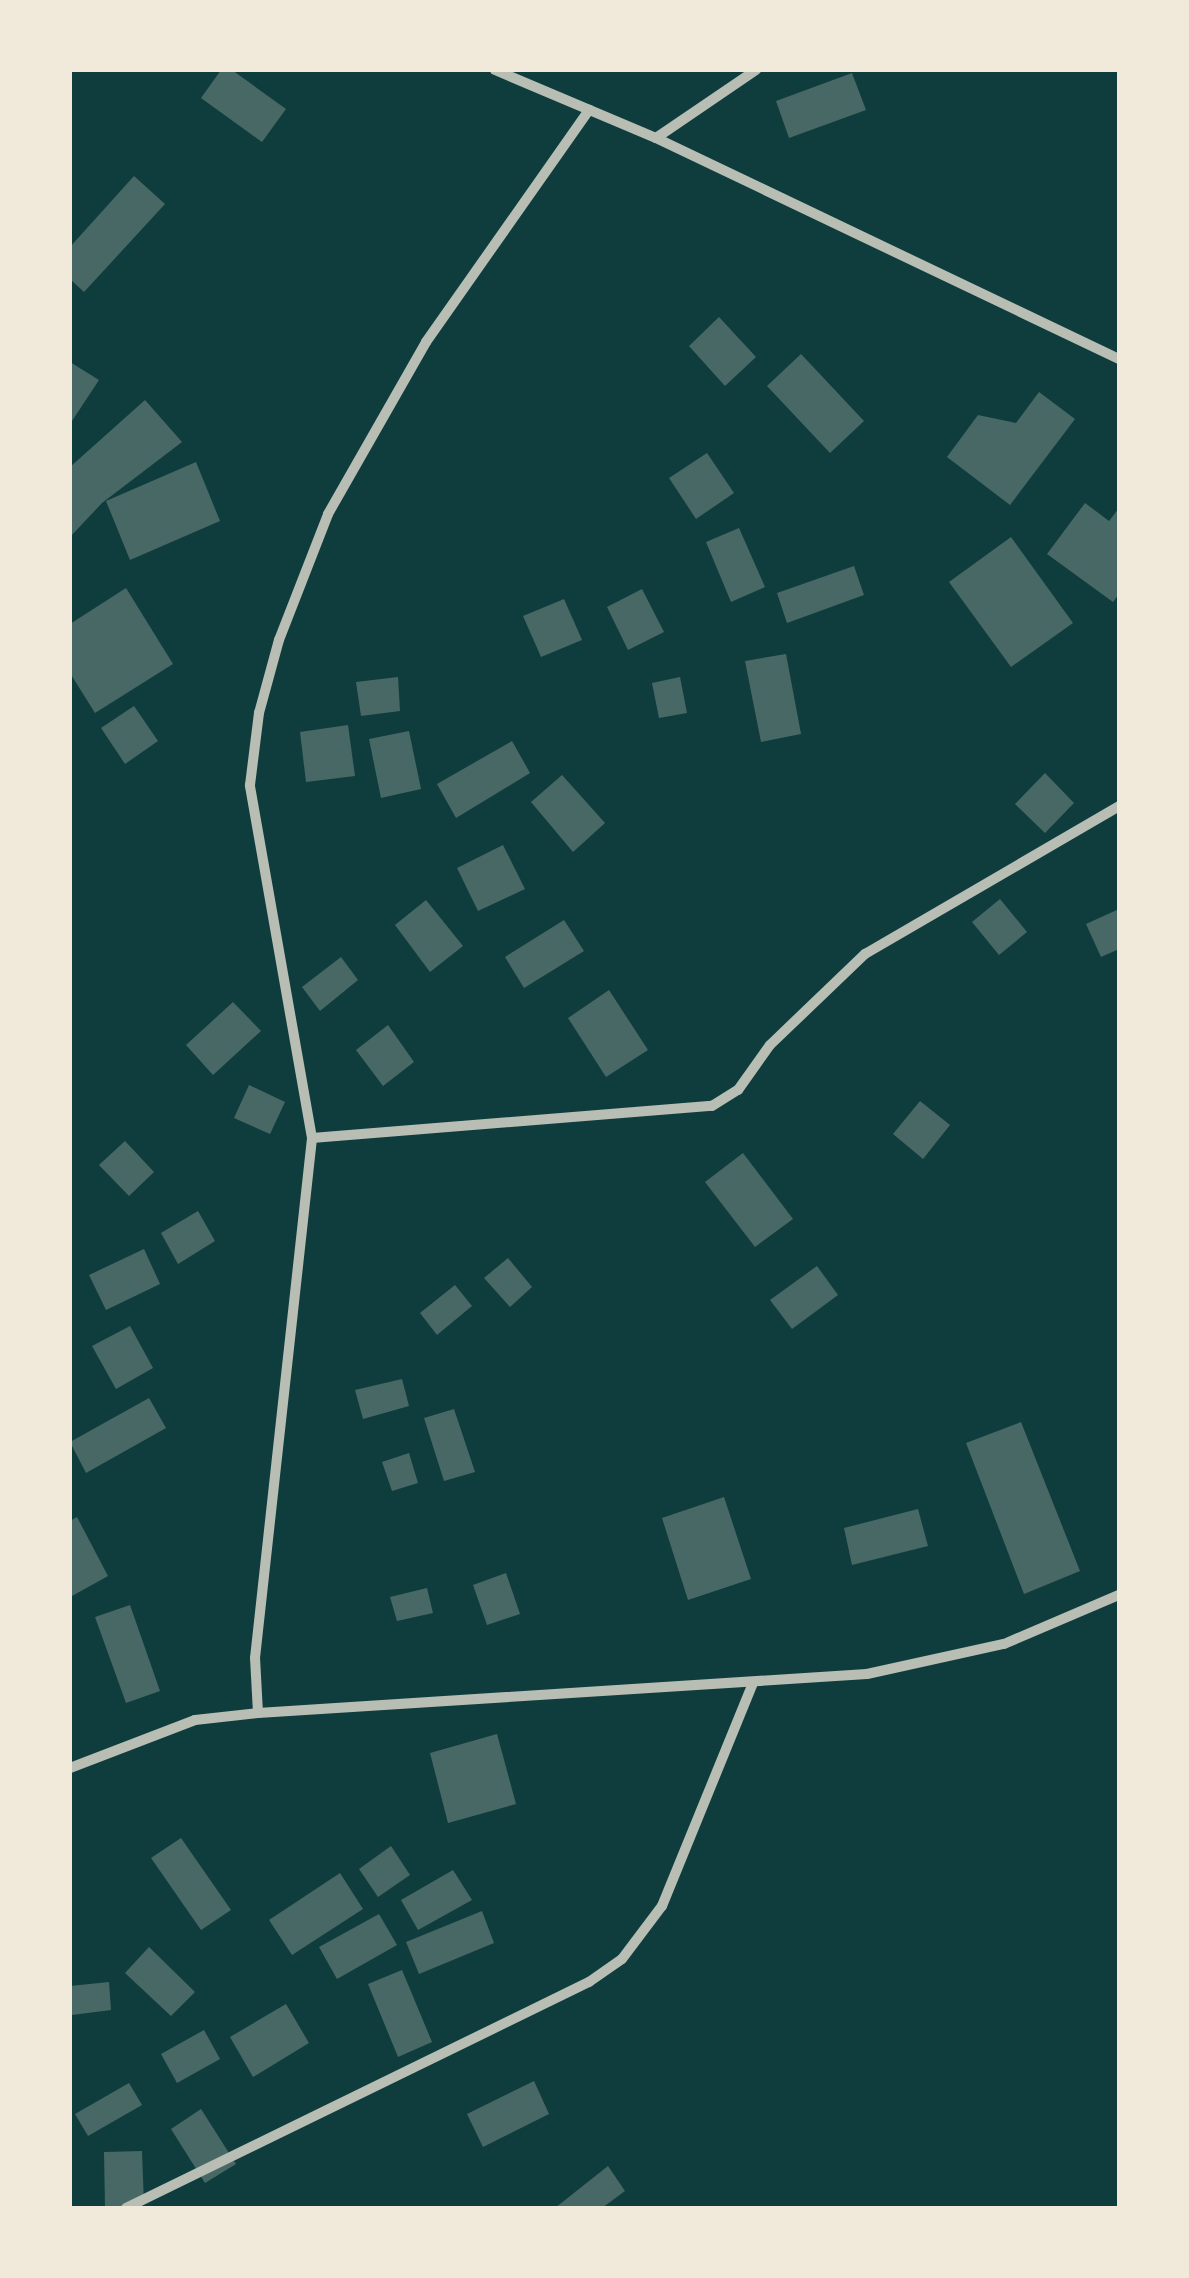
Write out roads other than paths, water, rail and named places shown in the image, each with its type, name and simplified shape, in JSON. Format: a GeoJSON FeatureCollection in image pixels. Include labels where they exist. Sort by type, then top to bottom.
{"type":"FeatureCollection","features":[{"type":"Feature","properties":{"kind":"street"},"geometry":{"type":"LineString","coordinates":[[494,70],[656,138],[1119,360]]}},
{"type":"Feature","properties":{"kind":"street"},"geometry":{"type":"LineString","coordinates":[[656,138],[756,70]]}},
{"type":"Feature","properties":{"kind":"street"},"geometry":{"type":"LineString","coordinates":[[258,1713],[255,1658],[312,1138],[250,785],[260,714],[274,659],[328,514],[426,342],[589,110]]}},
{"type":"Feature","properties":{"kind":"street"},"geometry":{"type":"LineString","coordinates":[[312,1138],[712,1106],[738,1090],[770,1045],[865,954],[1119,806]]}},
{"type":"Feature","properties":{"kind":"street"},"geometry":{"type":"LineString","coordinates":[[70,1768],[194,1720],[866,1674],[1004,1644],[1119,1594]]}},
{"type":"Feature","properties":{"kind":"street"},"geometry":{"type":"LineString","coordinates":[[126,2208],[589,1982],[622,1960],[662,1906],[752,1683]]}}]}
